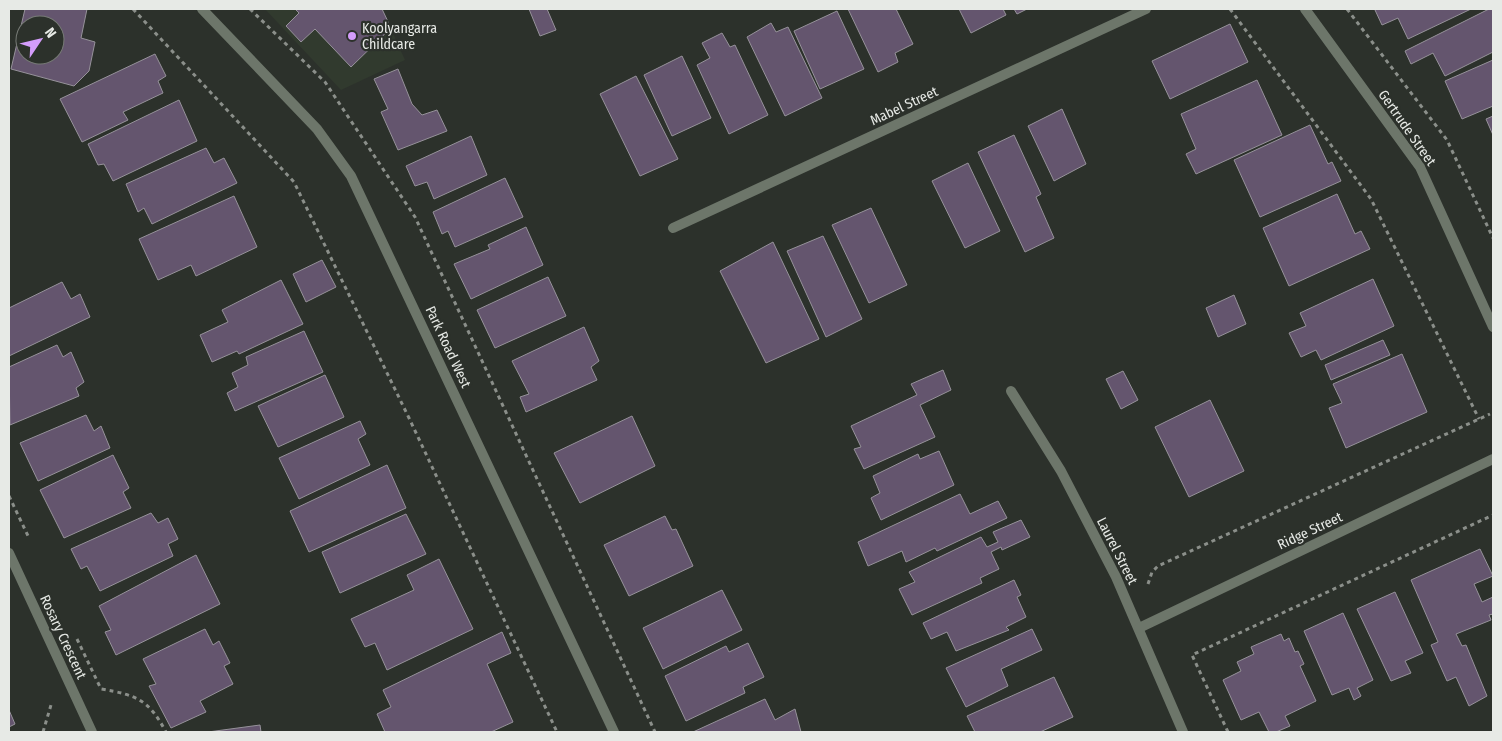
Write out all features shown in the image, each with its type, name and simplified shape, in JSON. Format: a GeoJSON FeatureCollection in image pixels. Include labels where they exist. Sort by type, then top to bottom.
{"type":"FeatureCollection","features":[{"type":"Feature","properties":{"kind":"street","name":"Park Road West"},"geometry":{"type":"LineString","coordinates":[[202,9],[306,117],[334,151],[351,176],[614,732]]}},
{"type":"Feature","properties":{"kind":"street","name":"Mabel Street"},"geometry":{"type":"LineString","coordinates":[[673,228],[1146,9]]}},
{"type":"Feature","properties":{"kind":"street","name":"Gertrude Street"},"geometry":{"type":"LineString","coordinates":[[1304,9],[1420,167],[1493,327]]}},
{"type":"Feature","properties":{"kind":"street","name":"Laurel Street"},"geometry":{"type":"LineString","coordinates":[[1011,391],[1062,471],[1139,628],[1183,732]]}},
{"type":"Feature","properties":{"kind":"street","name":"Ridge Street"},"geometry":{"type":"LineString","coordinates":[[1139,628],[1493,459]]}},
{"type":"Feature","properties":{"kind":"street","name":"Rosary Crescent"},"geometry":{"type":"LineString","coordinates":[[9,553],[92,732]]}},
{"type":"Feature","properties":{"kind":"path"},"geometry":{"type":"LineString","coordinates":[[133,9],[294,182],[409,418],[557,732]]}},
{"type":"Feature","properties":{"kind":"path"},"geometry":{"type":"LineString","coordinates":[[250,9],[325,82],[366,140],[415,217],[655,732]]}},
{"type":"Feature","properties":{"kind":"path"},"geometry":{"type":"LineString","coordinates":[[1230,9],[1371,199],[1479,419]]}},
{"type":"Feature","properties":{"kind":"path"},"geometry":{"type":"LineString","coordinates":[[1347,9],[1446,140],[1493,238]]}},
{"type":"Feature","properties":{"kind":"path"},"geometry":{"type":"LineString","coordinates":[[1148,584],[1152,572],[1158,566],[1490,414]]}},
{"type":"Feature","properties":{"kind":"path"},"geometry":{"type":"LineString","coordinates":[[9,496],[29,539]]}},
{"type":"Feature","properties":{"kind":"path"},"geometry":{"type":"LineString","coordinates":[[1228,732],[1192,655],[1493,515]]}},
{"type":"Feature","properties":{"kind":"path"},"geometry":{"type":"LineString","coordinates":[[76,636],[101,689],[130,694],[155,712],[166,732]]}},
{"type":"Feature","properties":{"kind":"path"},"geometry":{"type":"LineString","coordinates":[[43,732],[52,707],[48,698]]}},
{"type":"Feature","properties":{"kind":"shaded area"},"geometry":{"type":"Polygon","coordinates":[[[265,9],[382,9],[405,60],[341,90],[265,9]]]}},
{"type":"Feature","properties":{"kind":"building"},"geometry":{"type":"Polygon","coordinates":[[[25,9],[87,9],[81,38],[95,42],[89,71],[74,86],[11,69],[15,52],[15,65],[65,65],[65,15],[24,15],[25,9]]]}},
{"type":"Feature","properties":{"kind":"building","name":"Koolyangarra Childcare"},"geometry":{"type":"Polygon","coordinates":[[[295,9],[382,9],[391,28],[351,67],[315,29],[301,42],[286,26],[299,13],[295,9]]]}},
{"type":"Feature","properties":{"kind":"building"},"geometry":{"type":"Polygon","coordinates":[[[529,9],[547,9],[556,30],[540,36],[529,9]]]}},
{"type":"Feature","properties":{"kind":"building"},"geometry":{"type":"Polygon","coordinates":[[[848,9],[896,9],[913,44],[895,53],[898,62],[878,72],[848,9]]]}},
{"type":"Feature","properties":{"kind":"building"},"geometry":{"type":"Polygon","coordinates":[[[959,9],[1003,9],[1006,15],[971,33],[959,9]]]}},
{"type":"Feature","properties":{"kind":"building"},"geometry":{"type":"Polygon","coordinates":[[[1014,9],[1027,9],[1017,14],[1014,9]]]}},
{"type":"Feature","properties":{"kind":"building"},"geometry":{"type":"Polygon","coordinates":[[[1471,9],[1408,39],[1398,18],[1382,25],[1375,10],[1471,9]]]}},
{"type":"Feature","properties":{"kind":"building"},"geometry":{"type":"Polygon","coordinates":[[[1489,9],[1493,9],[1493,52],[1445,76],[1433,53],[1411,64],[1405,51],[1489,9]]]}},
{"type":"Feature","properties":{"kind":"building"},"geometry":{"type":"Polygon","coordinates":[[[837,11],[864,69],[820,89],[794,31],[837,11]]]}},
{"type":"Feature","properties":{"kind":"building"},"geometry":{"type":"Polygon","coordinates":[[[771,23],[776,32],[788,27],[822,98],[785,116],[747,37],[771,23]]]}},
{"type":"Feature","properties":{"kind":"building"},"geometry":{"type":"Polygon","coordinates":[[[1230,24],[1248,62],[1170,99],[1152,61],[1230,24]]]}},
{"type":"Feature","properties":{"kind":"building"},"geometry":{"type":"Polygon","coordinates":[[[722,33],[730,47],[735,45],[768,115],[729,134],[697,65],[710,58],[702,43],[722,33]]]}},
{"type":"Feature","properties":{"kind":"building"},"geometry":{"type":"Polygon","coordinates":[[[155,54],[166,76],[158,81],[163,93],[123,112],[128,120],[82,142],[60,99],[155,54]]]}},
{"type":"Feature","properties":{"kind":"building"},"geometry":{"type":"Polygon","coordinates":[[[682,56],[711,118],[672,136],[644,75],[682,56]]]}},
{"type":"Feature","properties":{"kind":"building"},"geometry":{"type":"Polygon","coordinates":[[[1493,60],[1493,106],[1462,119],[1445,81],[1493,60]]]}},
{"type":"Feature","properties":{"kind":"building"},"geometry":{"type":"Polygon","coordinates":[[[398,69],[412,104],[422,115],[437,110],[447,131],[398,150],[381,112],[388,109],[374,79],[398,69]]]}},
{"type":"Feature","properties":{"kind":"building"},"geometry":{"type":"Polygon","coordinates":[[[636,76],[678,159],[640,176],[600,94],[636,76]]]}},
{"type":"Feature","properties":{"kind":"building"},"geometry":{"type":"Polygon","coordinates":[[[1257,80],[1282,135],[1196,174],[1186,154],[1196,149],[1181,114],[1257,80]]]}},
{"type":"Feature","properties":{"kind":"building"},"geometry":{"type":"Polygon","coordinates":[[[179,100],[197,141],[113,181],[104,164],[98,165],[88,144],[179,100]]]}},
{"type":"Feature","properties":{"kind":"building"},"geometry":{"type":"Polygon","coordinates":[[[1062,109],[1086,164],[1054,181],[1028,126],[1062,109]]]}},
{"type":"Feature","properties":{"kind":"building"},"geometry":{"type":"Polygon","coordinates":[[[1493,116],[1493,135],[1486,119],[1493,116]]]}},
{"type":"Feature","properties":{"kind":"building"},"geometry":{"type":"Polygon","coordinates":[[[1310,125],[1328,164],[1332,162],[1341,181],[1260,217],[1234,160],[1310,125]]]}},
{"type":"Feature","properties":{"kind":"building"},"geometry":{"type":"Polygon","coordinates":[[[1014,135],[1041,194],[1036,197],[1054,238],[1025,252],[978,152],[1014,135]]]}},
{"type":"Feature","properties":{"kind":"building"},"geometry":{"type":"Polygon","coordinates":[[[471,136],[487,175],[434,199],[427,182],[415,186],[406,166],[471,136]]]}},
{"type":"Feature","properties":{"kind":"building"},"geometry":{"type":"Polygon","coordinates":[[[206,148],[214,163],[224,158],[237,183],[152,224],[144,208],[138,212],[126,184],[206,148]]]}},
{"type":"Feature","properties":{"kind":"building"},"geometry":{"type":"Polygon","coordinates":[[[968,163],[1000,231],[965,248],[932,181],[968,163]]]}},
{"type":"Feature","properties":{"kind":"building"},"geometry":{"type":"Polygon","coordinates":[[[505,178],[523,217],[455,247],[448,231],[442,234],[433,212],[505,178]]]}},
{"type":"Feature","properties":{"kind":"building"},"geometry":{"type":"Polygon","coordinates":[[[1337,194],[1355,234],[1361,231],[1370,249],[1289,286],[1263,228],[1337,194]]]}},
{"type":"Feature","properties":{"kind":"building"},"geometry":{"type":"Polygon","coordinates":[[[234,196],[257,247],[196,276],[191,265],[158,280],[139,239],[234,196]]]}},
{"type":"Feature","properties":{"kind":"building"},"geometry":{"type":"Polygon","coordinates":[[[871,208],[907,285],[869,303],[832,225],[871,208]]]}},
{"type":"Feature","properties":{"kind":"building"},"geometry":{"type":"Polygon","coordinates":[[[526,227],[543,265],[471,299],[454,264],[490,249],[488,245],[526,227]]]}},
{"type":"Feature","properties":{"kind":"building"},"geometry":{"type":"Polygon","coordinates":[[[823,236],[862,319],[826,337],[787,251],[823,236]]]}},
{"type":"Feature","properties":{"kind":"building"},"geometry":{"type":"Polygon","coordinates":[[[773,242],[819,339],[766,363],[720,271],[773,242]]]}},
{"type":"Feature","properties":{"kind":"building"},"geometry":{"type":"Polygon","coordinates":[[[322,260],[336,287],[306,302],[293,274],[322,260]]]}},
{"type":"Feature","properties":{"kind":"building"},"geometry":{"type":"Polygon","coordinates":[[[548,277],[566,316],[495,348],[477,310],[548,277]]]}},
{"type":"Feature","properties":{"kind":"building"},"geometry":{"type":"Polygon","coordinates":[[[1373,279],[1394,326],[1321,360],[1316,350],[1301,357],[1289,333],[1306,326],[1300,313],[1373,279]]]}},
{"type":"Feature","properties":{"kind":"building"},"geometry":{"type":"Polygon","coordinates":[[[281,280],[303,324],[239,354],[237,351],[212,362],[200,335],[228,322],[222,310],[281,280]]]}},
{"type":"Feature","properties":{"kind":"building"},"geometry":{"type":"Polygon","coordinates":[[[62,282],[71,299],[80,294],[90,317],[9,356],[9,308],[62,282]]]}},
{"type":"Feature","properties":{"kind":"building"},"geometry":{"type":"Polygon","coordinates":[[[1234,295],[1246,324],[1218,337],[1206,308],[1234,295]]]}},
{"type":"Feature","properties":{"kind":"building"},"geometry":{"type":"Polygon","coordinates":[[[584,327],[599,361],[591,367],[597,380],[526,412],[520,397],[529,394],[512,361],[584,327]]]}},
{"type":"Feature","properties":{"kind":"building"},"geometry":{"type":"Polygon","coordinates":[[[304,331],[323,372],[235,411],[227,393],[238,387],[232,373],[248,365],[246,357],[304,331]]]}},
{"type":"Feature","properties":{"kind":"building"},"geometry":{"type":"Polygon","coordinates":[[[1383,340],[1390,355],[1331,380],[1325,365],[1383,340]]]}},
{"type":"Feature","properties":{"kind":"building"},"geometry":{"type":"Polygon","coordinates":[[[57,345],[63,357],[71,352],[84,382],[76,388],[79,396],[10,425],[9,367],[57,345]]]}},
{"type":"Feature","properties":{"kind":"building"},"geometry":{"type":"Polygon","coordinates":[[[1402,354],[1427,412],[1346,448],[1329,408],[1342,403],[1333,384],[1402,354]]]}},
{"type":"Feature","properties":{"kind":"building"},"geometry":{"type":"Polygon","coordinates":[[[943,370],[951,390],[920,405],[935,437],[864,469],[854,449],[861,447],[851,426],[917,395],[911,384],[943,370]]]}},
{"type":"Feature","properties":{"kind":"building"},"geometry":{"type":"Polygon","coordinates":[[[1123,371],[1138,400],[1121,409],[1106,379],[1123,371]]]}},
{"type":"Feature","properties":{"kind":"building"},"geometry":{"type":"Polygon","coordinates":[[[325,375],[344,417],[278,447],[258,406],[325,375]]]}},
{"type":"Feature","properties":{"kind":"building"},"geometry":{"type":"Polygon","coordinates":[[[1210,400],[1244,471],[1189,497],[1155,427],[1210,400]]]}},
{"type":"Feature","properties":{"kind":"building"},"geometry":{"type":"Polygon","coordinates":[[[86,415],[94,431],[101,426],[110,448],[38,481],[20,443],[86,415]]]}},
{"type":"Feature","properties":{"kind":"building"},"geometry":{"type":"Polygon","coordinates":[[[632,416],[655,466],[580,503],[554,453],[632,416]]]}},
{"type":"Feature","properties":{"kind":"building"},"geometry":{"type":"Polygon","coordinates":[[[360,421],[366,434],[358,439],[370,465],[299,499],[279,458],[360,421]]]}},
{"type":"Feature","properties":{"kind":"building"},"geometry":{"type":"Polygon","coordinates":[[[939,451],[954,485],[881,520],[871,498],[880,493],[873,476],[918,454],[920,459],[939,451]]]}},
{"type":"Feature","properties":{"kind":"building"},"geometry":{"type":"Polygon","coordinates":[[[113,455],[129,488],[123,492],[131,508],[64,538],[40,490],[113,455]]]}},
{"type":"Feature","properties":{"kind":"building"},"geometry":{"type":"Polygon","coordinates":[[[387,465],[406,508],[309,552],[290,511],[387,465]]]}},
{"type":"Feature","properties":{"kind":"building"},"geometry":{"type":"Polygon","coordinates":[[[960,494],[970,514],[998,501],[1007,518],[937,551],[935,548],[906,562],[902,551],[868,566],[858,542],[960,494]]]}},
{"type":"Feature","properties":{"kind":"building"},"geometry":{"type":"Polygon","coordinates":[[[151,513],[158,523],[168,518],[178,539],[168,544],[173,556],[100,591],[87,566],[81,569],[71,549],[151,513]]]}},
{"type":"Feature","properties":{"kind":"building"},"geometry":{"type":"Polygon","coordinates":[[[406,514],[426,554],[340,593],[322,552],[406,514]]]}},
{"type":"Feature","properties":{"kind":"building"},"geometry":{"type":"Polygon","coordinates":[[[665,516],[672,530],[676,529],[693,566],[629,596],[604,545],[665,516]]]}},
{"type":"Feature","properties":{"kind":"building"},"geometry":{"type":"Polygon","coordinates":[[[1021,520],[1030,537],[1002,550],[1001,547],[991,552],[999,569],[980,578],[982,583],[912,615],[899,589],[915,582],[909,572],[981,537],[987,547],[998,542],[993,532],[1021,520]]]}},
{"type":"Feature","properties":{"kind":"building"},"geometry":{"type":"Polygon","coordinates":[[[1480,549],[1493,576],[1474,584],[1482,602],[1493,597],[1493,614],[1489,615],[1491,620],[1456,634],[1462,646],[1466,645],[1487,696],[1469,706],[1456,677],[1447,681],[1431,645],[1438,642],[1411,580],[1480,549]]]}},
{"type":"Feature","properties":{"kind":"building"},"geometry":{"type":"Polygon","coordinates":[[[196,555],[220,604],[116,655],[105,632],[111,630],[99,606],[196,555]]]}},
{"type":"Feature","properties":{"kind":"building"},"geometry":{"type":"Polygon","coordinates":[[[439,559],[473,629],[387,670],[375,643],[365,647],[351,619],[414,590],[407,575],[439,559]]]}},
{"type":"Feature","properties":{"kind":"building"},"geometry":{"type":"Polygon","coordinates":[[[1014,580],[1021,595],[1017,597],[1026,617],[1006,627],[1009,630],[956,651],[947,632],[931,639],[923,623],[1014,580]]]}},
{"type":"Feature","properties":{"kind":"building"},"geometry":{"type":"Polygon","coordinates":[[[722,590],[742,630],[663,669],[643,628],[722,590]]]}},
{"type":"Feature","properties":{"kind":"building"},"geometry":{"type":"Polygon","coordinates":[[[1395,592],[1423,653],[1405,661],[1411,673],[1391,681],[1357,609],[1395,592]]]}},
{"type":"Feature","properties":{"kind":"building"},"geometry":{"type":"Polygon","coordinates":[[[1343,613],[1373,680],[1357,688],[1361,696],[1354,700],[1349,688],[1332,695],[1304,631],[1343,613]]]}},
{"type":"Feature","properties":{"kind":"building"},"geometry":{"type":"Polygon","coordinates":[[[205,629],[213,645],[219,641],[230,663],[224,666],[233,684],[200,701],[206,712],[171,728],[149,686],[156,684],[143,659],[205,629]]]}},
{"type":"Feature","properties":{"kind":"building"},"geometry":{"type":"Polygon","coordinates":[[[1032,629],[1042,650],[1001,669],[1008,686],[966,707],[946,668],[1032,629]]]}},
{"type":"Feature","properties":{"kind":"building"},"geometry":{"type":"Polygon","coordinates":[[[502,632],[511,653],[487,664],[513,722],[491,732],[385,732],[377,714],[391,707],[383,690],[502,632]]]}},
{"type":"Feature","properties":{"kind":"building"},"geometry":{"type":"Polygon","coordinates":[[[1281,634],[1284,641],[1289,638],[1295,652],[1298,651],[1304,664],[1300,666],[1316,701],[1285,716],[1290,726],[1276,732],[1269,732],[1259,712],[1241,720],[1223,680],[1241,671],[1237,662],[1254,654],[1251,647],[1281,634]]]}},
{"type":"Feature","properties":{"kind":"building"},"geometry":{"type":"Polygon","coordinates":[[[748,643],[764,677],[743,687],[745,693],[686,721],[665,676],[726,646],[729,652],[748,643]]]}},
{"type":"Feature","properties":{"kind":"building"},"geometry":{"type":"Polygon","coordinates":[[[1054,677],[1073,717],[1040,732],[975,732],[967,716],[1054,677]]]}},
{"type":"Feature","properties":{"kind":"building"},"geometry":{"type":"Polygon","coordinates":[[[765,699],[775,720],[795,709],[801,732],[693,732],[765,699]]]}},
{"type":"Feature","properties":{"kind":"building"},"geometry":{"type":"Polygon","coordinates":[[[9,710],[15,724],[9,727],[9,710]]]}},
{"type":"Feature","properties":{"kind":"building"},"geometry":{"type":"Polygon","coordinates":[[[260,725],[261,732],[208,732],[260,725]]]}},
{"type":"Feature","properties":{"kind":"place","name":"Koolyangarra Childcare"},"geometry":{"type":"Point","coordinates":[352,36]}}]}
